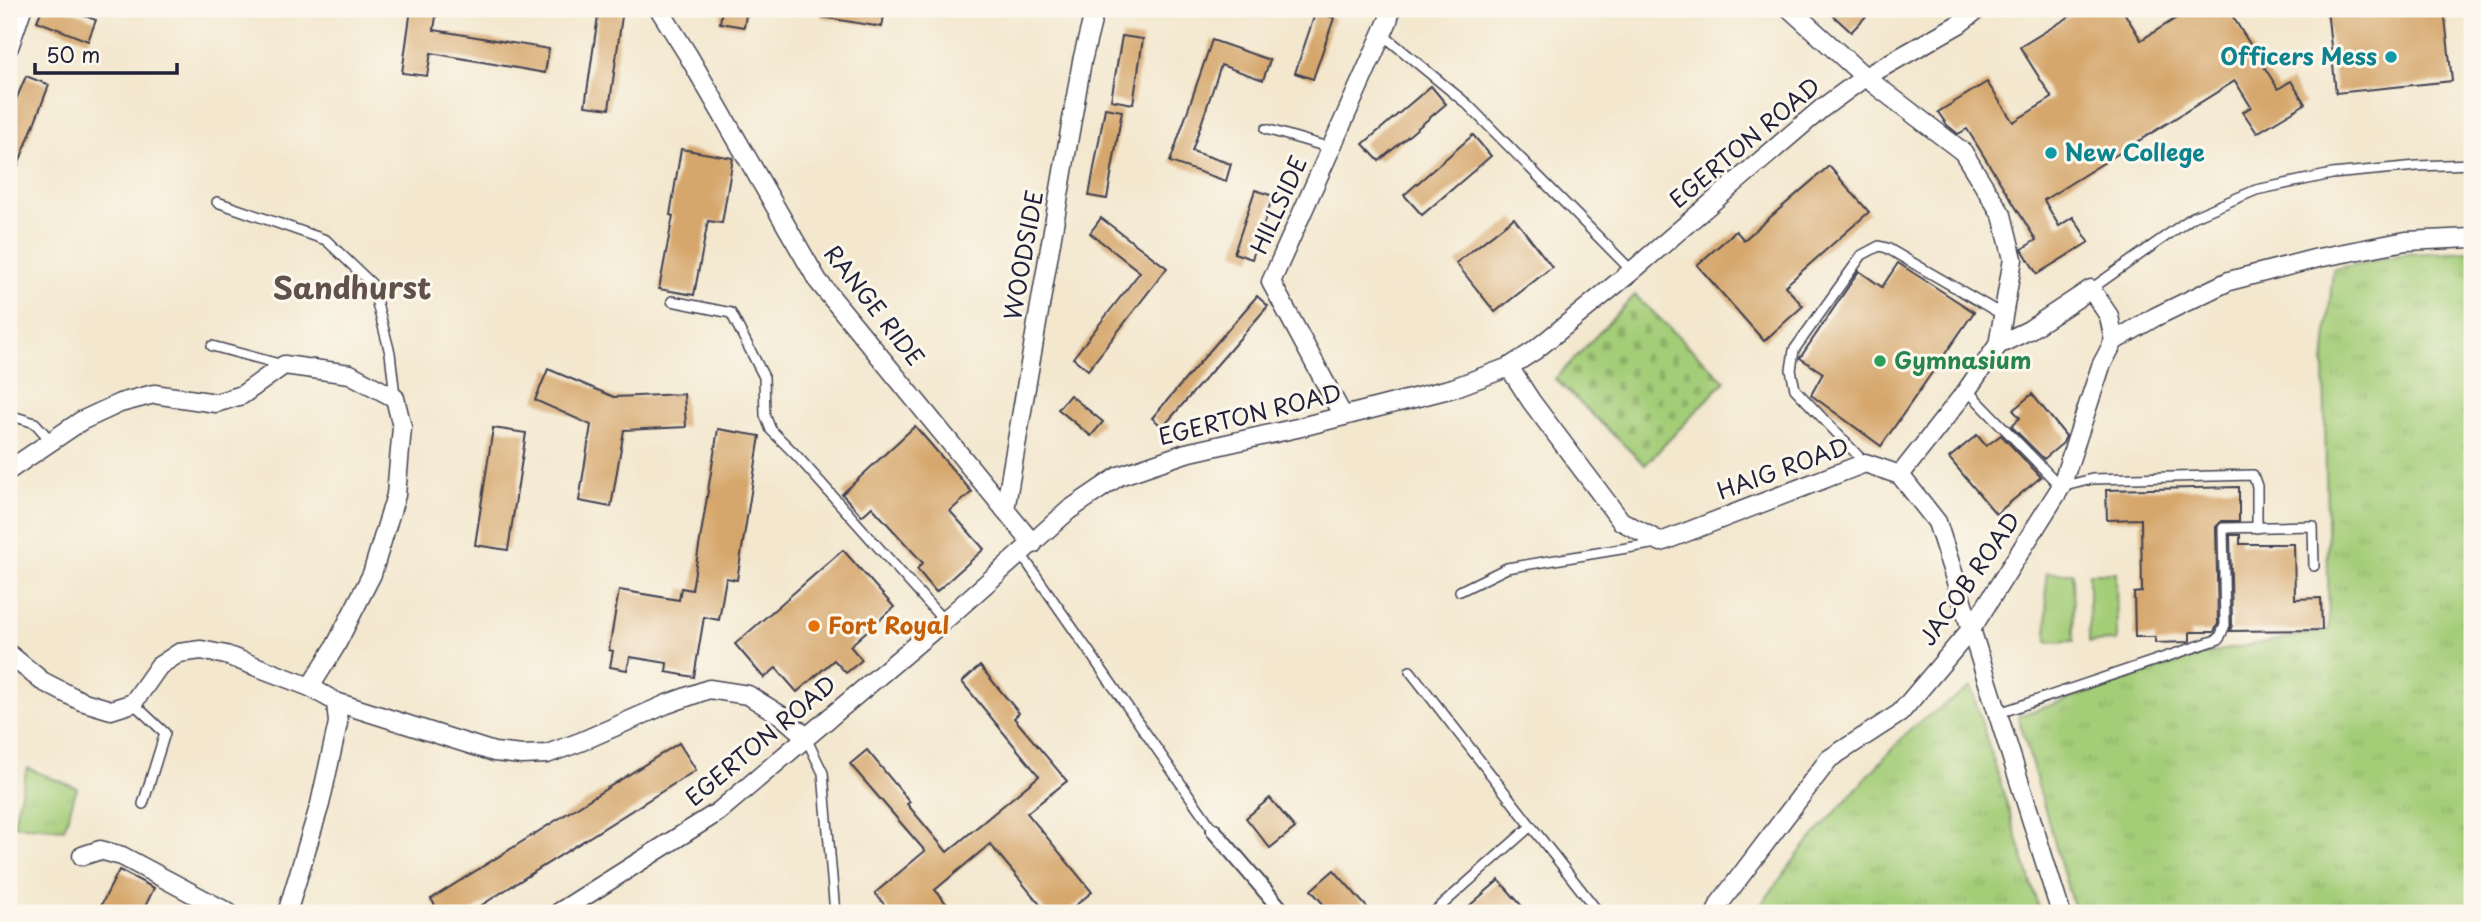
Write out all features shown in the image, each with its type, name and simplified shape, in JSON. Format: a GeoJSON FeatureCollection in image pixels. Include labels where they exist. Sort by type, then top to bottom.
{"type":"FeatureCollection","features":[{"type":"Feature","properties":{"kind":"street"},"geometry":{"type":"LineString","coordinates":[[9,47],[22,9]]}},
{"type":"Feature","properties":{"kind":"street","name":"RANGE RIDE"},"geometry":{"type":"LineString","coordinates":[[659,9],[818,281],[1005,510],[1027,549]]}},
{"type":"Feature","properties":{"kind":"street","name":"WOODSIDE"},"geometry":{"type":"LineString","coordinates":[[1005,510],[1082,61],[1095,9]]}},
{"type":"Feature","properties":{"kind":"street","name":"HILLSIDE"},"geometry":{"type":"LineString","coordinates":[[1343,416],[1271,282],[1391,9]]}},
{"type":"Feature","properties":{"kind":"street"},"geometry":{"type":"LineString","coordinates":[[1790,9],[1865,77],[1963,152],[2002,215],[2013,259],[1998,345],[1967,390],[1900,475],[1937,522],[2061,913]]}},
{"type":"Feature","properties":{"kind":"street","name":"EGERTON ROAD"},"geometry":{"type":"LineString","coordinates":[[558,913],[718,812],[944,621],[1069,510],[1119,476],[1186,453],[1453,388],[1509,367],[1534,351],[1632,271],[1821,109],[1865,77],[1959,24],[1978,9]]}},
{"type":"Feature","properties":{"kind":"street"},"geometry":{"type":"LineString","coordinates":[[1998,345],[2029,330],[2091,289],[2109,316],[2114,341],[2155,317],[2230,281],[2318,258],[2406,241],[2472,238]]}},
{"type":"Feature","properties":{"kind":"street","name":"JACOB ROAD"},"geometry":{"type":"LineString","coordinates":[[1716,913],[1720,903],[1829,759],[1900,713],[1972,628],[2061,487],[2101,366],[2114,341]]}},
{"type":"Feature","properties":{"kind":"street"},"geometry":{"type":"LineString","coordinates":[[9,470],[81,421],[120,402],[154,394],[216,403],[243,395],[284,365],[350,374],[395,398],[402,427],[396,495],[372,574],[335,647],[310,687]]}},
{"type":"Feature","properties":{"kind":"street"},"geometry":{"type":"LineString","coordinates":[[1509,367],[1531,401],[1621,521],[1661,542]]}},
{"type":"Feature","properties":{"kind":"street","name":"HAIG ROAD"},"geometry":{"type":"LineString","coordinates":[[1661,542],[1865,463],[1900,475]]}},
{"type":"Feature","properties":{"kind":"street"},"geometry":{"type":"LineString","coordinates":[[9,654],[42,681],[81,701],[111,710],[133,704],[159,666],[178,653],[201,650],[226,655],[310,687],[337,702],[494,751],[547,754],[709,689],[748,695],[782,716],[806,736]]}},
{"type":"Feature","properties":{"kind":"street"},"geometry":{"type":"LineString","coordinates":[[287,913],[320,804],[338,723],[337,702]]}},
{"type":"Feature","properties":{"kind":"street"},"geometry":{"type":"LineString","coordinates":[[1214,831],[1284,913]]}},
{"type":"Feature","properties":{"kind":"street"},"geometry":{"type":"LineString","coordinates":[[82,856],[100,850],[121,856],[220,911]]}},
{"type":"Feature","properties":{"kind":"lane"},"geometry":{"type":"LineString","coordinates":[[1382,34],[1467,104],[1632,271]]}},
{"type":"Feature","properties":{"kind":"lane"},"geometry":{"type":"LineString","coordinates":[[1266,129],[1331,148]]}},
{"type":"Feature","properties":{"kind":"lane"},"geometry":{"type":"LineString","coordinates":[[2091,289],[2193,217],[2256,190],[2332,174],[2472,164]]}},
{"type":"Feature","properties":{"kind":"lane"},"geometry":{"type":"LineString","coordinates":[[217,202],[326,240],[372,284],[390,353],[395,398]]}},
{"type":"Feature","properties":{"kind":"lane"},"geometry":{"type":"LineString","coordinates":[[1865,463],[1794,389],[1791,370],[1794,350],[1862,255],[1879,246],[1887,248],[2005,316]]}},
{"type":"Feature","properties":{"kind":"lane"},"geometry":{"type":"LineString","coordinates":[[672,301],[732,313],[764,377],[765,415],[771,430],[944,621]]}},
{"type":"Feature","properties":{"kind":"lane"},"geometry":{"type":"LineString","coordinates":[[212,346],[284,365]]}},
{"type":"Feature","properties":{"kind":"lane"},"geometry":{"type":"LineString","coordinates":[[1967,390],[2061,487],[2092,479],[2253,475],[2257,486],[2257,528]]}},
{"type":"Feature","properties":{"kind":"lane"},"geometry":{"type":"LineString","coordinates":[[9,415],[35,423],[52,442]]}},
{"type":"Feature","properties":{"kind":"lane"},"geometry":{"type":"LineString","coordinates":[[1999,713],[2218,639],[2225,625],[2223,528],[2313,526],[2314,566]]}},
{"type":"Feature","properties":{"kind":"lane"},"geometry":{"type":"LineString","coordinates":[[1460,591],[1507,568],[1661,542]]}},
{"type":"Feature","properties":{"kind":"lane"},"geometry":{"type":"LineString","coordinates":[[1027,549],[1214,831]]}},
{"type":"Feature","properties":{"kind":"lane"},"geometry":{"type":"LineString","coordinates":[[1410,671],[1599,913]]}},
{"type":"Feature","properties":{"kind":"lane"},"geometry":{"type":"LineString","coordinates":[[133,704],[165,733],[143,804]]}},
{"type":"Feature","properties":{"kind":"lane"},"geometry":{"type":"LineString","coordinates":[[806,736],[823,773],[835,913]]}},
{"type":"Feature","properties":{"kind":"lane"},"geometry":{"type":"LineString","coordinates":[[1433,913],[1531,826]]}},
{"type":"Feature","properties":{"kind":"green space"},"geometry":{"type":"Polygon","coordinates":[[[2472,251],[2472,913],[2075,913],[2018,716],[2208,653],[2329,630],[2324,364],[2333,269],[2406,254],[2472,251]]]}},
{"type":"Feature","properties":{"kind":"green space"},"geometry":{"type":"Polygon","coordinates":[[[1635,295],[1725,381],[1645,465],[1555,379],[1635,295]]]}},
{"type":"Feature","properties":{"kind":"green space"},"geometry":{"type":"Polygon","coordinates":[[[2046,573],[2073,573],[2074,641],[2047,642],[2046,573]]]}},
{"type":"Feature","properties":{"kind":"green space"},"geometry":{"type":"Polygon","coordinates":[[[2089,573],[2116,573],[2117,641],[2089,642],[2089,573]]]}},
{"type":"Feature","properties":{"kind":"green space"},"geometry":{"type":"Polygon","coordinates":[[[1971,687],[2040,913],[1755,913],[1803,848],[1912,727],[1971,687]]]}},
{"type":"Feature","properties":{"kind":"green space"},"geometry":{"type":"Polygon","coordinates":[[[27,768],[77,788],[64,829],[13,825],[27,768]]]}},
{"type":"Feature","properties":{"kind":"building"},"geometry":{"type":"Polygon","coordinates":[[[42,9],[66,9],[96,20],[88,41],[37,21],[42,9]]]}},
{"type":"Feature","properties":{"kind":"building"},"geometry":{"type":"Polygon","coordinates":[[[411,9],[437,9],[434,30],[549,49],[545,73],[431,53],[427,76],[402,73],[411,9]]]}},
{"type":"Feature","properties":{"kind":"building"},"geometry":{"type":"Polygon","coordinates":[[[599,9],[623,9],[609,109],[585,106],[599,9]]]}},
{"type":"Feature","properties":{"kind":"building"},"geometry":{"type":"Polygon","coordinates":[[[722,9],[747,9],[744,27],[720,23],[722,9]]]}},
{"type":"Feature","properties":{"kind":"building"},"geometry":{"type":"Polygon","coordinates":[[[822,9],[885,9],[882,27],[821,17],[822,9]]]}},
{"type":"Feature","properties":{"kind":"building"},"geometry":{"type":"Polygon","coordinates":[[[1826,9],[1873,9],[1851,32],[1826,9]]]}},
{"type":"Feature","properties":{"kind":"building","name":"New College"},"geometry":{"type":"Polygon","coordinates":[[[2082,9],[2122,9],[2141,40],[2191,9],[2228,9],[2278,89],[2291,81],[2305,104],[2257,133],[2243,112],[2251,107],[2235,81],[2044,200],[2059,226],[2073,217],[2089,242],[2037,274],[2022,249],[2036,240],[1967,129],[1958,134],[1938,112],[1987,82],[2013,122],[2052,98],[2020,47],[2082,9]]]}},
{"type":"Feature","properties":{"kind":"building","name":"Officers Mess"},"geometry":{"type":"Polygon","coordinates":[[[2327,9],[2444,9],[2452,81],[2336,93],[2327,9]]]}},
{"type":"Feature","properties":{"kind":"building"},"geometry":{"type":"Polygon","coordinates":[[[1316,11],[1334,18],[1313,79],[1295,73],[1316,11]]]}},
{"type":"Feature","properties":{"kind":"building"},"geometry":{"type":"Polygon","coordinates":[[[1122,36],[1143,39],[1133,104],[1111,100],[1122,36]]]}},
{"type":"Feature","properties":{"kind":"building"},"geometry":{"type":"Polygon","coordinates":[[[1212,40],[1270,60],[1263,80],[1221,65],[1192,151],[1231,164],[1226,181],[1170,162],[1212,40]]]}},
{"type":"Feature","properties":{"kind":"building"},"geometry":{"type":"Polygon","coordinates":[[[26,76],[49,85],[10,186],[9,110],[26,76]]]}},
{"type":"Feature","properties":{"kind":"building"},"geometry":{"type":"Polygon","coordinates":[[[1431,86],[1446,104],[1379,161],[1363,144],[1431,86]]]}},
{"type":"Feature","properties":{"kind":"building"},"geometry":{"type":"Polygon","coordinates":[[[1105,108],[1122,111],[1107,199],[1089,196],[1105,108]]]}},
{"type":"Feature","properties":{"kind":"building"},"geometry":{"type":"Polygon","coordinates":[[[1473,135],[1491,156],[1422,215],[1404,195],[1473,135]]]}},
{"type":"Feature","properties":{"kind":"building"},"geometry":{"type":"Polygon","coordinates":[[[681,149],[733,158],[722,223],[708,221],[694,295],[659,289],[673,216],[670,215],[681,149]]]}},
{"type":"Feature","properties":{"kind":"building"},"geometry":{"type":"Polygon","coordinates":[[[1829,166],[1869,212],[1785,286],[1803,306],[1764,341],[1697,265],[1736,231],[1744,240],[1829,166]]]}},
{"type":"Feature","properties":{"kind":"building"},"geometry":{"type":"Polygon","coordinates":[[[1255,190],[1273,196],[1252,259],[1234,253],[1255,190]]]}},
{"type":"Feature","properties":{"kind":"building"},"geometry":{"type":"Polygon","coordinates":[[[1101,218],[1167,268],[1088,370],[1073,358],[1140,272],[1090,233],[1101,218]]]}},
{"type":"Feature","properties":{"kind":"building"},"geometry":{"type":"Polygon","coordinates":[[[1514,218],[1552,267],[1495,312],[1456,263],[1514,218]]]}},
{"type":"Feature","properties":{"kind":"building"},"geometry":{"type":"Polygon","coordinates":[[[1898,263],[1974,312],[1881,446],[1811,395],[1823,373],[1800,358],[1859,271],[1882,287],[1898,263]]]}},
{"type":"Feature","properties":{"kind":"building"},"geometry":{"type":"Polygon","coordinates":[[[1257,296],[1268,306],[1163,427],[1152,418],[1257,296]]]}},
{"type":"Feature","properties":{"kind":"building"},"geometry":{"type":"Polygon","coordinates":[[[548,369],[614,397],[684,394],[686,427],[624,430],[611,507],[579,501],[591,425],[535,400],[548,369]]]}},
{"type":"Feature","properties":{"kind":"building"},"geometry":{"type":"Polygon","coordinates":[[[2032,394],[2066,436],[2063,443],[2044,459],[2011,426],[2020,418],[2013,410],[2032,394]]]}},
{"type":"Feature","properties":{"kind":"building"},"geometry":{"type":"Polygon","coordinates":[[[1070,395],[1103,422],[1091,436],[1058,409],[1070,395]]]}},
{"type":"Feature","properties":{"kind":"building"},"geometry":{"type":"Polygon","coordinates":[[[915,426],[972,492],[950,511],[984,549],[936,592],[917,569],[923,563],[872,507],[862,516],[842,494],[915,426]]]}},
{"type":"Feature","properties":{"kind":"building"},"geometry":{"type":"Polygon","coordinates":[[[493,428],[526,433],[508,550],[475,545],[493,428]]]}},
{"type":"Feature","properties":{"kind":"building"},"geometry":{"type":"Polygon","coordinates":[[[718,429],[760,436],[737,580],[726,578],[719,620],[704,617],[694,677],[666,672],[667,663],[630,657],[627,670],[610,667],[613,651],[609,650],[619,590],[679,600],[681,588],[692,590],[718,429]]]}},
{"type":"Feature","properties":{"kind":"building"},"geometry":{"type":"Polygon","coordinates":[[[1977,435],[1986,446],[2001,435],[2041,477],[1996,514],[1949,458],[1977,435]]]}},
{"type":"Feature","properties":{"kind":"building"},"geometry":{"type":"Polygon","coordinates":[[[2239,487],[2239,521],[2222,521],[2216,527],[2218,624],[2214,632],[2190,632],[2188,642],[2155,643],[2155,637],[2135,637],[2134,593],[2142,592],[2141,519],[2107,520],[2106,490],[2239,487]]]}},
{"type":"Feature","properties":{"kind":"building"},"geometry":{"type":"Polygon","coordinates":[[[2230,535],[2240,535],[2240,544],[2294,544],[2295,599],[2321,598],[2322,630],[2230,631],[2230,535]]]}},
{"type":"Feature","properties":{"kind":"building","name":"Fort Royal"},"geometry":{"type":"Polygon","coordinates":[[[843,550],[894,607],[850,646],[862,660],[846,673],[834,660],[797,692],[776,668],[764,678],[735,644],[843,550]]]}},
{"type":"Feature","properties":{"kind":"building"},"geometry":{"type":"Polygon","coordinates":[[[980,666],[1019,713],[1014,718],[1067,781],[1027,813],[1092,892],[1066,913],[1047,913],[990,844],[935,890],[954,913],[891,913],[875,893],[925,851],[850,764],[867,750],[947,852],[1039,776],[962,682],[980,666]]]}},
{"type":"Feature","properties":{"kind":"building"},"geometry":{"type":"Polygon","coordinates":[[[679,743],[696,770],[469,913],[440,913],[431,899],[679,743]]]}},
{"type":"Feature","properties":{"kind":"building"},"geometry":{"type":"Polygon","coordinates":[[[1270,798],[1295,828],[1270,848],[1246,818],[1270,798]]]}},
{"type":"Feature","properties":{"kind":"building"},"geometry":{"type":"Polygon","coordinates":[[[119,870],[154,888],[142,913],[97,913],[119,870]]]}},
{"type":"Feature","properties":{"kind":"building"},"geometry":{"type":"Polygon","coordinates":[[[1334,870],[1372,913],[1331,913],[1311,890],[1334,870]]]}},
{"type":"Feature","properties":{"kind":"building"},"geometry":{"type":"Polygon","coordinates":[[[1499,880],[1528,913],[1461,913],[1499,880]]]}},
{"type":"Feature","properties":{"kind":"place","name":"Officers Mess"},"geometry":{"type":"Point","coordinates":[2391,57]}},
{"type":"Feature","properties":{"kind":"place","name":"New College"},"geometry":{"type":"Point","coordinates":[2051,153]}},
{"type":"Feature","properties":{"kind":"place","name":"Gymnasium"},"geometry":{"type":"Point","coordinates":[1880,361]}},
{"type":"Feature","properties":{"kind":"place","name":"Fort Royal"},"geometry":{"type":"Point","coordinates":[814,626]}},
{"type":"Feature","properties":{"kind":"district","name":"Sandhurst"},"geometry":{"type":"Point","coordinates":[352,289]}}]}
